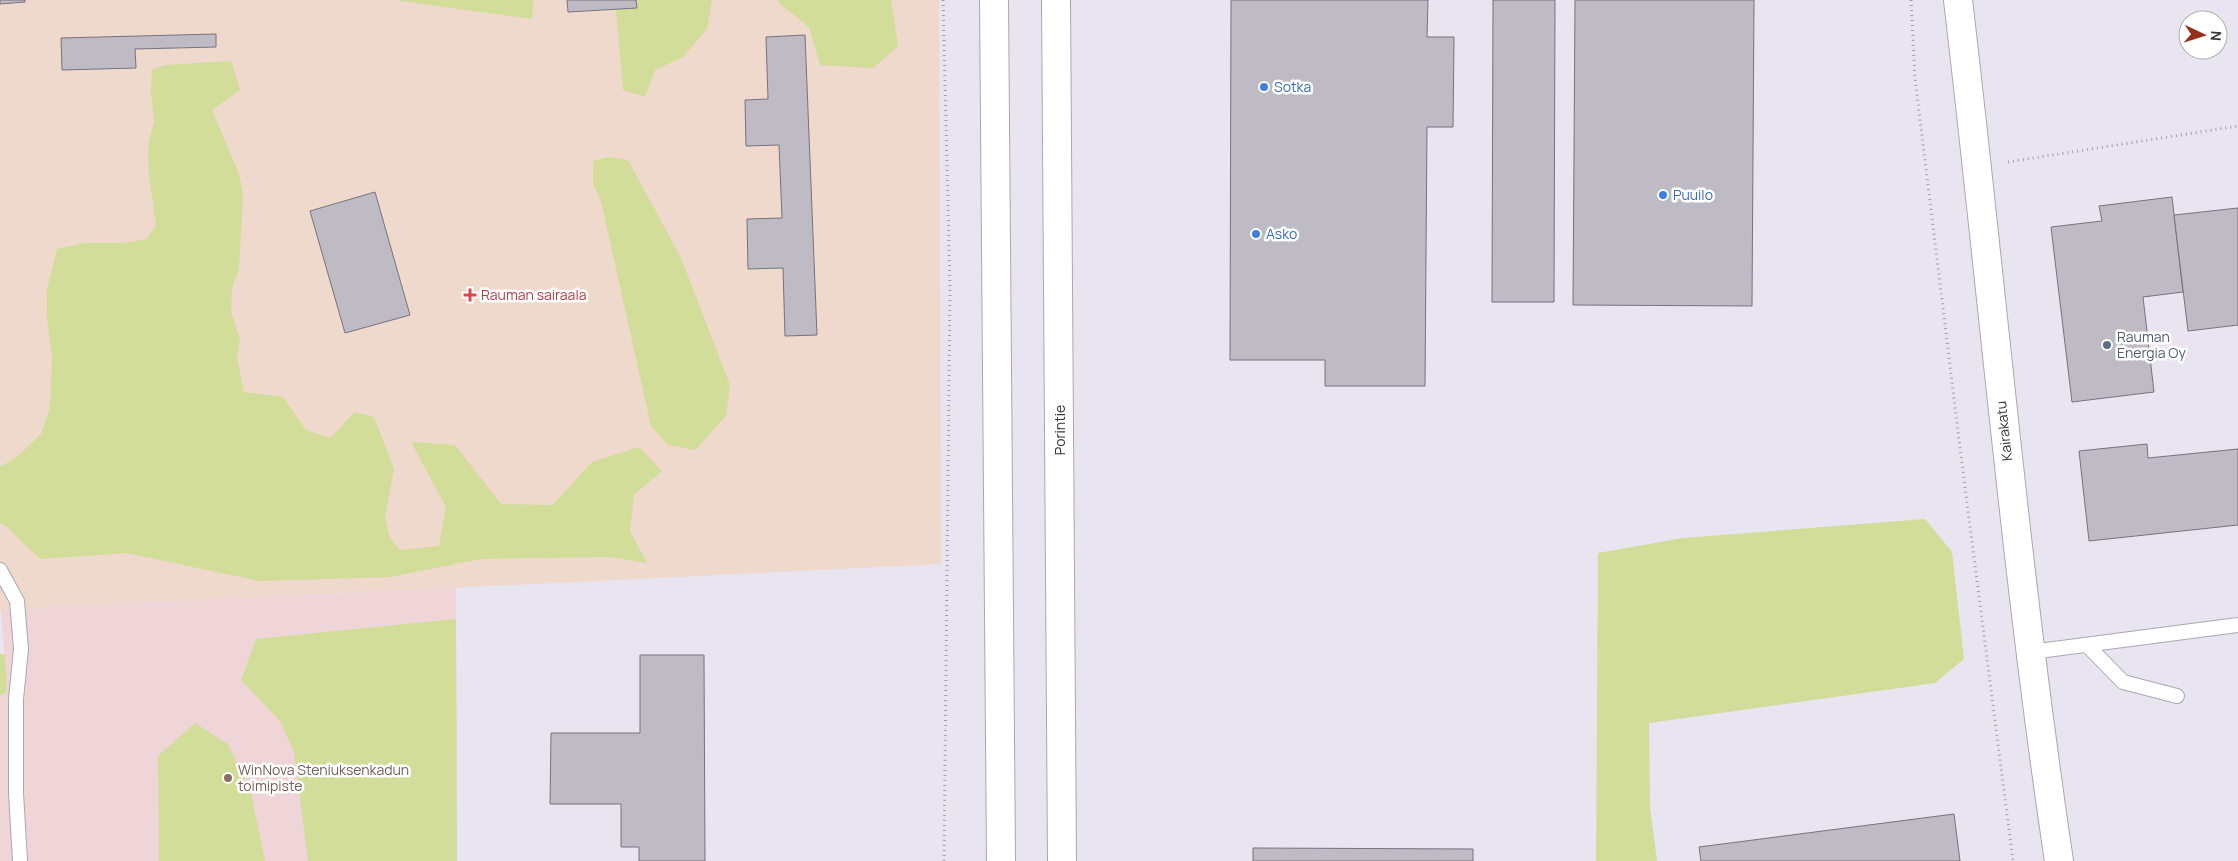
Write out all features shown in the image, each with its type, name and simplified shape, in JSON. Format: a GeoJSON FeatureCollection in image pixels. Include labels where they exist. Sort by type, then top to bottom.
{"type":"FeatureCollection","features":[{"type":"Feature","properties":{"kind":"main road"},"geometry":{"type":"LineString","coordinates":[[994,0],[1001,861]]}},
{"type":"Feature","properties":{"kind":"main road","name":"Porintie"},"geometry":{"type":"LineString","coordinates":[[1056,0],[1062,861]]}},
{"type":"Feature","properties":{"kind":"main road","name":"Kairakatu"},"geometry":{"type":"LineString","coordinates":[[1958,0],[1978,166],[2006,453],[2059,861]]}},
{"type":"Feature","properties":{"kind":"lane"},"geometry":{"type":"LineString","coordinates":[[0,570],[18,602],[21,649],[16,699],[16,793],[20,861]]}},
{"type":"Feature","properties":{"kind":"lane"},"geometry":{"type":"LineString","coordinates":[[2031,652],[2238,625]]}},
{"type":"Feature","properties":{"kind":"lane"},"geometry":{"type":"LineString","coordinates":[[2087,645],[2123,682],[2177,696]]}},
{"type":"Feature","properties":{"kind":"path"},"geometry":{"type":"LineString","coordinates":[[943,0],[950,287],[944,861]]}},
{"type":"Feature","properties":{"kind":"path"},"geometry":{"type":"LineString","coordinates":[[1911,0],[1915,78],[2013,861]]}},
{"type":"Feature","properties":{"kind":"path"},"geometry":{"type":"LineString","coordinates":[[1978,166],[2238,126]]}},
{"type":"Feature","properties":{"kind":"shaded area","name":"Rauman sairaala"},"geometry":{"type":"Polygon","coordinates":[[[0,0],[939,0],[941,564],[0,610],[0,0]]]}},
{"type":"Feature","properties":{"kind":"shaded area","name":"WinNova Steniuksenkadun toimipiste"},"geometry":{"type":"Polygon","coordinates":[[[456,588],[457,861],[0,861],[0,696],[7,691],[1,610],[456,588]]]}},
{"type":"Feature","properties":{"kind":"green space"},"geometry":{"type":"Polygon","coordinates":[[[394,0],[534,0],[532,19],[394,0]]]}},
{"type":"Feature","properties":{"kind":"green space"},"geometry":{"type":"Polygon","coordinates":[[[636,0],[712,0],[707,29],[683,57],[655,70],[645,97],[623,90],[616,9],[637,7],[636,0]]]}},
{"type":"Feature","properties":{"kind":"green space"},"geometry":{"type":"Polygon","coordinates":[[[778,0],[891,0],[898,46],[873,68],[820,65],[809,27],[779,3],[778,0]]]}},
{"type":"Feature","properties":{"kind":"green space"},"geometry":{"type":"Polygon","coordinates":[[[231,61],[240,90],[212,110],[239,174],[243,194],[239,269],[232,288],[231,312],[240,339],[237,358],[244,392],[283,397],[306,430],[330,438],[355,412],[374,417],[394,469],[385,518],[390,538],[400,550],[439,546],[446,507],[411,442],[455,445],[501,504],[553,505],[592,462],[639,447],[662,471],[634,495],[630,531],[647,563],[610,557],[481,559],[390,577],[260,581],[126,553],[40,559],[6,526],[0,523],[0,467],[17,457],[41,434],[50,408],[52,356],[47,318],[47,290],[57,249],[85,243],[123,243],[147,239],[156,225],[149,175],[148,147],[154,120],[151,92],[152,70],[166,65],[231,61]]]}},
{"type":"Feature","properties":{"kind":"green space"},"geometry":{"type":"Polygon","coordinates":[[[608,157],[628,160],[681,258],[730,385],[726,416],[695,450],[668,445],[651,426],[601,201],[593,184],[593,161],[608,157]]]}},
{"type":"Feature","properties":{"kind":"green space"},"geometry":{"type":"Polygon","coordinates":[[[1925,519],[1952,552],[1964,659],[1935,683],[1649,723],[1650,807],[1657,861],[1596,861],[1598,553],[1683,538],[1925,519]]]}},
{"type":"Feature","properties":{"kind":"green space"},"geometry":{"type":"Polygon","coordinates":[[[456,619],[457,861],[308,861],[294,752],[280,721],[241,680],[256,639],[456,619]]]}},
{"type":"Feature","properties":{"kind":"green space"},"geometry":{"type":"Polygon","coordinates":[[[0,654],[5,654],[7,691],[0,696],[0,654]]]}},
{"type":"Feature","properties":{"kind":"green space"},"geometry":{"type":"Polygon","coordinates":[[[195,723],[228,744],[251,793],[265,861],[159,861],[158,756],[195,723]]]}},
{"type":"Feature","properties":{"kind":"building"},"geometry":{"type":"Polygon","coordinates":[[[0,0],[25,0],[25,2],[0,4],[0,0]]]}},
{"type":"Feature","properties":{"kind":"building"},"geometry":{"type":"Polygon","coordinates":[[[567,0],[636,0],[637,8],[568,12],[567,0]]]}},
{"type":"Feature","properties":{"kind":"building"},"geometry":{"type":"Polygon","coordinates":[[[1231,0],[1428,0],[1427,37],[1454,37],[1453,127],[1427,127],[1425,386],[1325,386],[1325,360],[1230,360],[1231,0]]]}},
{"type":"Feature","properties":{"kind":"building"},"geometry":{"type":"Polygon","coordinates":[[[1493,0],[1555,0],[1554,302],[1492,302],[1493,0]]]}},
{"type":"Feature","properties":{"kind":"building","name":"Puuilo"},"geometry":{"type":"Polygon","coordinates":[[[1575,0],[1754,0],[1752,306],[1573,305],[1575,0]]]}},
{"type":"Feature","properties":{"kind":"building"},"geometry":{"type":"Polygon","coordinates":[[[216,34],[216,47],[135,49],[136,68],[62,70],[61,38],[216,34]]]}},
{"type":"Feature","properties":{"kind":"building"},"geometry":{"type":"Polygon","coordinates":[[[805,35],[817,335],[785,336],[783,268],[748,269],[747,219],[782,218],[779,145],[746,146],[745,100],[768,99],[766,37],[805,35]]]}},
{"type":"Feature","properties":{"kind":"building"},"geometry":{"type":"Polygon","coordinates":[[[375,192],[410,315],[345,333],[310,211],[375,192]]]}},
{"type":"Feature","properties":{"kind":"building","name":"Rauman Energia Oy"},"geometry":{"type":"Polygon","coordinates":[[[2172,197],[2183,292],[2143,297],[2154,392],[2072,402],[2051,227],[2102,221],[2099,206],[2172,197]]]}},
{"type":"Feature","properties":{"kind":"building"},"geometry":{"type":"Polygon","coordinates":[[[2238,208],[2238,325],[2188,331],[2174,215],[2238,208]]]}},
{"type":"Feature","properties":{"kind":"building"},"geometry":{"type":"Polygon","coordinates":[[[2147,444],[2148,458],[2238,449],[2238,525],[2089,541],[2079,451],[2147,444]]]}},
{"type":"Feature","properties":{"kind":"building"},"geometry":{"type":"Polygon","coordinates":[[[640,655],[704,655],[705,861],[639,861],[639,847],[621,847],[621,804],[550,804],[551,733],[640,733],[640,655]]]}},
{"type":"Feature","properties":{"kind":"building"},"geometry":{"type":"Polygon","coordinates":[[[1954,814],[1960,861],[1701,861],[1699,847],[1954,814]]]}},
{"type":"Feature","properties":{"kind":"building"},"geometry":{"type":"Polygon","coordinates":[[[1253,848],[1473,849],[1473,861],[1253,861],[1253,848]]]}},
{"type":"Feature","properties":{"kind":"place","name":"Sotka"},"geometry":{"type":"Point","coordinates":[1264,87]}},
{"type":"Feature","properties":{"kind":"place","name":"Puuilo"},"geometry":{"type":"Point","coordinates":[1663,195]}},
{"type":"Feature","properties":{"kind":"place","name":"Asko"},"geometry":{"type":"Point","coordinates":[1256,234]}},
{"type":"Feature","properties":{"kind":"place","name":"Rauman sairaala"},"geometry":{"type":"Point","coordinates":[470,295]}},
{"type":"Feature","properties":{"kind":"place","name":"Rauman Energia Oy"},"geometry":{"type":"Point","coordinates":[2107,345]}},
{"type":"Feature","properties":{"kind":"place","name":"WinNova Steniuksenkadun toimipiste"},"geometry":{"type":"Point","coordinates":[228,778]}}]}
